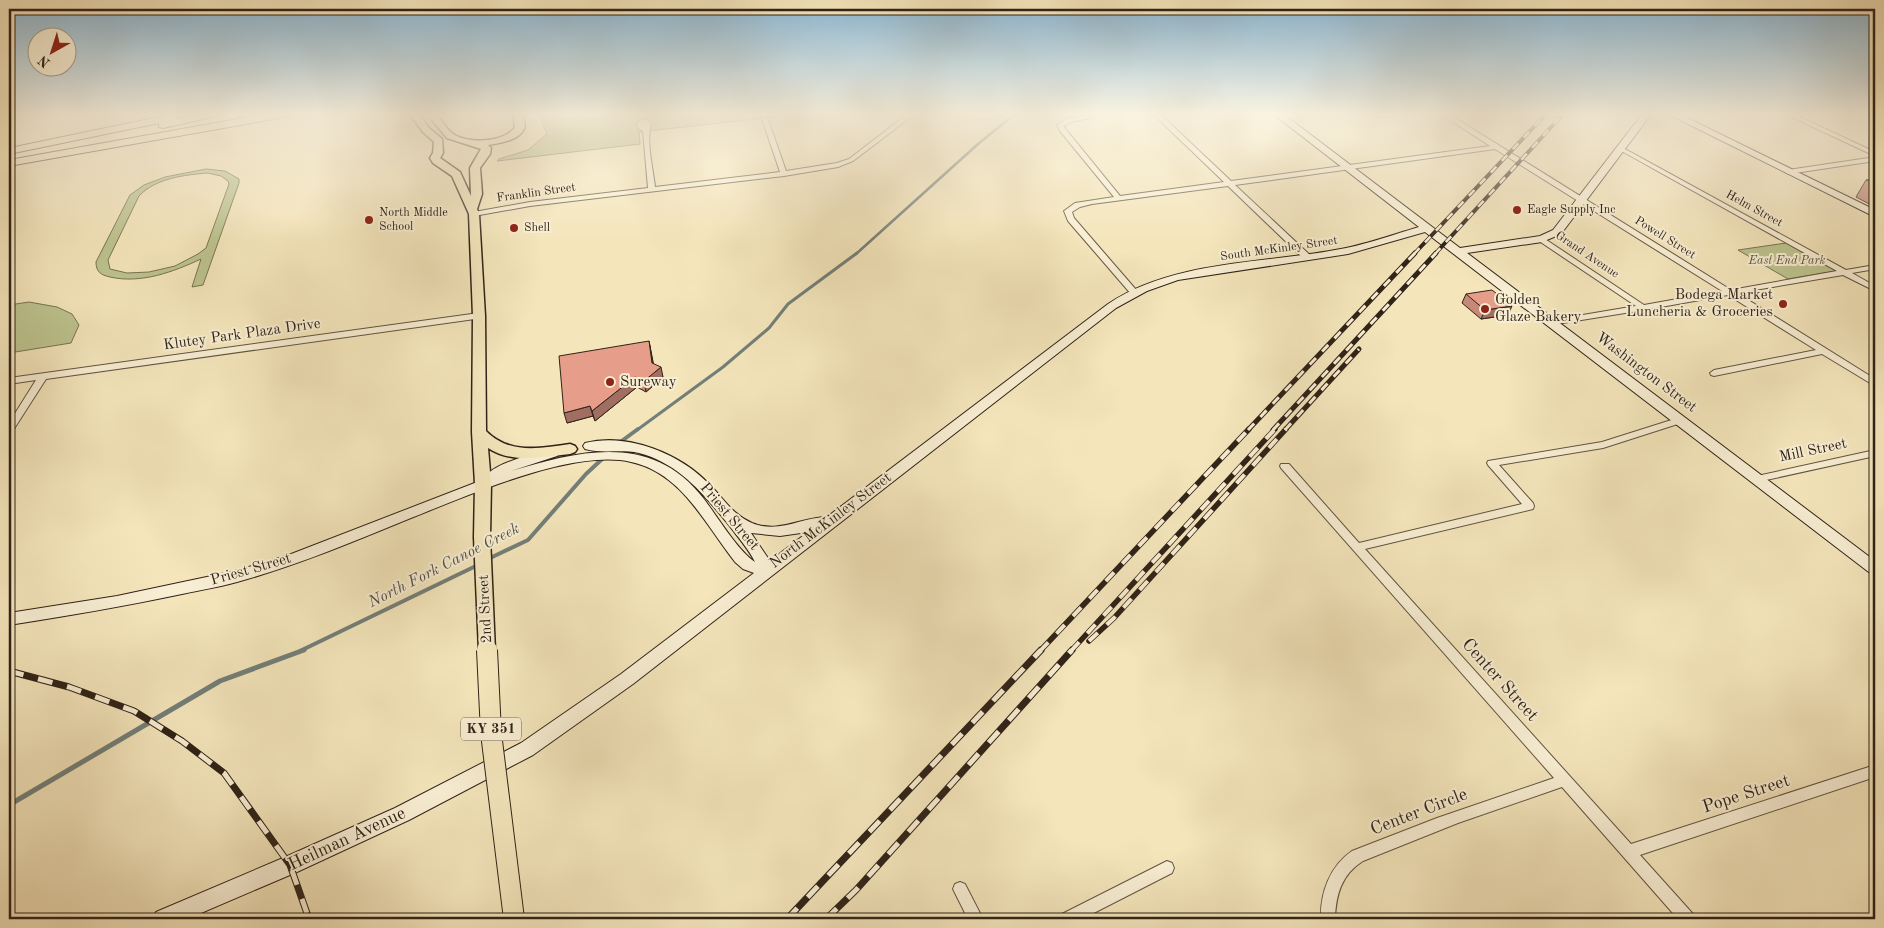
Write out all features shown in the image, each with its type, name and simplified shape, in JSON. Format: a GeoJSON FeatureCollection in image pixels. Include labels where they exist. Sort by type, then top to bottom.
{"type":"FeatureCollection","features":[{"type":"Feature","properties":{"kind":"highway"},"geometry":{"type":"LineString","coordinates":[[9,161],[29,156]]}},
{"type":"Feature","properties":{"kind":"highway"},"geometry":{"type":"LineString","coordinates":[[9,161],[37,156]]}},
{"type":"Feature","properties":{"kind":"main road","name":"2nd Street"},"geometry":{"type":"LineString","coordinates":[[436,156],[437,161],[456,174],[473,211]]}},
{"type":"Feature","properties":{"kind":"main road","name":"2nd Street"},"geometry":{"type":"LineString","coordinates":[[482,157],[474,169],[477,189],[473,211],[479,316],[479,432],[483,484],[482,537],[491,733],[514,919]]}},
{"type":"Feature","properties":{"kind":"main road"},"geometry":{"type":"LineString","coordinates":[[444,165],[463,164],[482,157]]}},
{"type":"Feature","properties":{"kind":"main road"},"geometry":{"type":"LineString","coordinates":[[479,432],[492,446],[513,453],[571,453]]}},
{"type":"Feature","properties":{"kind":"street"},"geometry":{"type":"LineString","coordinates":[[648,156],[652,189]]}},
{"type":"Feature","properties":{"kind":"street"},"geometry":{"type":"LineString","coordinates":[[778,156],[784,174]]}},
{"type":"Feature","properties":{"kind":"street","name":"Franklin Street"},"geometry":{"type":"LineString","coordinates":[[473,211],[784,174],[830,167],[851,160],[856,156]]}},
{"type":"Feature","properties":{"kind":"street"},"geometry":{"type":"LineString","coordinates":[[1084,156],[1119,199]]}},
{"type":"Feature","properties":{"kind":"street"},"geometry":{"type":"LineString","coordinates":[[1201,156],[1308,258]]}},
{"type":"Feature","properties":{"kind":"street","name":"Washington Street"},"geometry":{"type":"LineString","coordinates":[[1333,156],[1875,570]]}},
{"type":"Feature","properties":{"kind":"street"},"geometry":{"type":"LineString","coordinates":[[1134,292],[1071,219],[1068,214],[1069,210],[1078,205],[1427,156]]}},
{"type":"Feature","properties":{"kind":"street","name":"Powell Street"},"geometry":{"type":"LineString","coordinates":[[1512,156],[1875,383]]}},
{"type":"Feature","properties":{"kind":"street"},"geometry":{"type":"LineString","coordinates":[[1458,251],[1542,239],[1557,232],[1615,156]]}},
{"type":"Feature","properties":{"kind":"street","name":"Helm Street"},"geometry":{"type":"LineString","coordinates":[[1634,156],[1875,289]]}},
{"type":"Feature","properties":{"kind":"street"},"geometry":{"type":"LineString","coordinates":[[1757,156],[1875,214]]}},
{"type":"Feature","properties":{"kind":"street"},"geometry":{"type":"LineString","coordinates":[[1788,172],[1875,159]]}},
{"type":"Feature","properties":{"kind":"street","name":"South McKinley Street"},"geometry":{"type":"LineString","coordinates":[[1134,292],[1154,283],[1177,277],[1348,251],[1427,228]]}},
{"type":"Feature","properties":{"kind":"street","name":"Grand Avenue"},"geometry":{"type":"LineString","coordinates":[[1542,239],[1644,308]]}},
{"type":"Feature","properties":{"kind":"street"},"geometry":{"type":"LineString","coordinates":[[1553,323],[1875,267]]}},
{"type":"Feature","properties":{"kind":"street","name":"North McKinley Street"},"geometry":{"type":"LineString","coordinates":[[527,750],[627,679],[830,521],[1112,306],[1134,292]]}},
{"type":"Feature","properties":{"kind":"street","name":"Klutey Park Plaza Drive"},"geometry":{"type":"LineString","coordinates":[[9,381],[479,316]]}},
{"type":"Feature","properties":{"kind":"street"},"geometry":{"type":"LineString","coordinates":[[1714,373],[1824,351]]}},
{"type":"Feature","properties":{"kind":"street"},"geometry":{"type":"LineString","coordinates":[[9,430],[43,376]]}},
{"type":"Feature","properties":{"kind":"street"},"geometry":{"type":"LineString","coordinates":[[1357,547],[1529,506],[1492,463],[1603,445],[1681,420]]}},
{"type":"Feature","properties":{"kind":"street","name":"Priest Street"},"geometry":{"type":"LineString","coordinates":[[9,619],[177,590],[242,575],[291,560],[483,484],[586,446],[614,446],[640,454],[672,460],[684,467],[730,517],[762,557],[766,571]]}},
{"type":"Feature","properties":{"kind":"street","name":"Priest Street"},"geometry":{"type":"LineString","coordinates":[[571,453],[600,455],[640,454],[679,480],[747,565],[766,571]]}},
{"type":"Feature","properties":{"kind":"street","name":"Mill Street"},"geometry":{"type":"LineString","coordinates":[[1757,479],[1875,453]]}},
{"type":"Feature","properties":{"kind":"street","name":"Center Street"},"geometry":{"type":"LineString","coordinates":[[1285,466],[1688,919]]}},
{"type":"Feature","properties":{"kind":"street"},"geometry":{"type":"LineString","coordinates":[[730,517],[746,527],[764,532],[788,531],[830,521]]}},
{"type":"Feature","properties":{"kind":"street","name":"Heilman Avenue"},"geometry":{"type":"LineString","coordinates":[[163,919],[290,866],[402,814],[527,750]]}},
{"type":"Feature","properties":{"kind":"street","name":"Pope Street"},"geometry":{"type":"LineString","coordinates":[[1628,852],[1875,771]]}},
{"type":"Feature","properties":{"kind":"street","name":"Center Circle"},"geometry":{"type":"LineString","coordinates":[[1328,919],[1328,901],[1332,885],[1349,862],[1363,854],[1425,828],[1564,780]]}},
{"type":"Feature","properties":{"kind":"street"},"geometry":{"type":"LineString","coordinates":[[1067,919],[1167,868]]}},
{"type":"Feature","properties":{"kind":"street"},"geometry":{"type":"LineString","coordinates":[[960,890],[976,919]]}},
{"type":"Feature","properties":{"kind":"green space"},"geometry":{"type":"Polygon","coordinates":[[[508,156],[536,156],[497,161],[508,156]]]}},
{"type":"Feature","properties":{"kind":"green space"},"geometry":{"type":"Polygon","coordinates":[[[206,169],[225,171],[239,179],[203,285],[192,287],[201,259],[157,276],[145,278],[122,279],[102,274],[98,271],[96,262],[130,195],[144,185],[165,177],[206,169]],[[208,173],[180,176],[162,181],[146,190],[139,196],[108,260],[110,269],[127,273],[149,272],[175,266],[206,248],[229,184],[221,176],[208,173]]]}},
{"type":"Feature","properties":{"kind":"green space","name":"East End Park"},"geometry":{"type":"Polygon","coordinates":[[[1786,243],[1836,271],[1788,279],[1738,250],[1786,243]]]}},
{"type":"Feature","properties":{"kind":"green space"},"geometry":{"type":"Polygon","coordinates":[[[29,302],[57,307],[72,314],[79,325],[71,343],[9,353],[9,305],[29,302]]]}},
{"type":"Feature","properties":{"kind":"building"},"geometry":{"type":"Polygon","coordinates":[[[1875,179],[1875,184],[1866,180],[1875,179]]]}},
{"type":"Feature","properties":{"kind":"building"},"geometry":{"type":"Polygon","coordinates":[[[1492,290],[1512,306],[1485,310],[1466,294],[1492,290]]]}},
{"type":"Feature","properties":{"kind":"building","name":"Sureway"},"geometry":{"type":"Polygon","coordinates":[[[649,341],[652,363],[661,367],[644,381],[635,377],[592,411],[590,406],[564,413],[559,356],[649,341]]]}},
{"type":"Feature","properties":{"kind":"waterway","name":"North Fork Canoe Creek"},"geometry":{"type":"LineString","coordinates":[[856,254],[964,156]]}},
{"type":"Feature","properties":{"kind":"waterway","name":"North Fork Canoe Creek"},"geometry":{"type":"LineString","coordinates":[[637,430],[723,367],[769,328],[788,304],[857,253]]}},
{"type":"Feature","properties":{"kind":"waterway","name":"North Fork Canoe Creek"},"geometry":{"type":"LineString","coordinates":[[619,443],[638,429]]}},
{"type":"Feature","properties":{"kind":"waterway","name":"North Fork Canoe Creek"},"geometry":{"type":"LineString","coordinates":[[488,559],[528,540],[586,474],[614,448]]}},
{"type":"Feature","properties":{"kind":"waterway","name":"North Fork Canoe Creek"},"geometry":{"type":"LineString","coordinates":[[300,651],[480,564]]}},
{"type":"Feature","properties":{"kind":"waterway","name":"North Fork Canoe Creek"},"geometry":{"type":"LineString","coordinates":[[9,805],[220,681],[304,650]]}},
{"type":"Feature","properties":{"kind":"railway"},"geometry":{"type":"LineString","coordinates":[[1414,254],[1506,156]]}},
{"type":"Feature","properties":{"kind":"railway"},"geometry":{"type":"LineString","coordinates":[[1435,254],[1524,156]]}},
{"type":"Feature","properties":{"kind":"railway"},"geometry":{"type":"LineString","coordinates":[[1248,430],[1415,253]]}},
{"type":"Feature","properties":{"kind":"railway"},"geometry":{"type":"LineString","coordinates":[[1273,430],[1436,253]]}},
{"type":"Feature","properties":{"kind":"railway"},"geometry":{"type":"LineString","coordinates":[[1285,430],[1359,349]]}},
{"type":"Feature","properties":{"kind":"railway"},"geometry":{"type":"LineString","coordinates":[[1040,651],[1249,429]]}},
{"type":"Feature","properties":{"kind":"railway"},"geometry":{"type":"LineString","coordinates":[[1071,651],[1275,429]]}},
{"type":"Feature","properties":{"kind":"railway"},"geometry":{"type":"LineString","coordinates":[[1089,641],[1114,618],[1286,429]]}},
{"type":"Feature","properties":{"kind":"railway"},"geometry":{"type":"LineString","coordinates":[[787,919],[1041,650]]}},
{"type":"Feature","properties":{"kind":"railway"},"geometry":{"type":"LineString","coordinates":[[826,919],[856,890],[1072,650]]}},
{"type":"Feature","properties":{"kind":"railway"},"geometry":{"type":"LineString","coordinates":[[9,671],[69,687],[134,711],[182,741],[224,773],[290,865],[309,919]]}},
{"type":"Feature","properties":{"kind":"place","name":"Eagle Supply Inc"},"geometry":{"type":"Point","coordinates":[1517,210]}},
{"type":"Feature","properties":{"kind":"place","name":"North Middle School"},"geometry":{"type":"Point","coordinates":[369,220]}},
{"type":"Feature","properties":{"kind":"place","name":"Shell"},"geometry":{"type":"Point","coordinates":[514,228]}},
{"type":"Feature","properties":{"kind":"place","name":"Bodega Market Luncheria & Groceries"},"geometry":{"type":"Point","coordinates":[1783,304]}},
{"type":"Feature","properties":{"kind":"place","name":"Golden Glaze Bakery"},"geometry":{"type":"Point","coordinates":[1485,309]}},
{"type":"Feature","properties":{"kind":"place","name":"Sureway"},"geometry":{"type":"Point","coordinates":[610,382]}}]}
